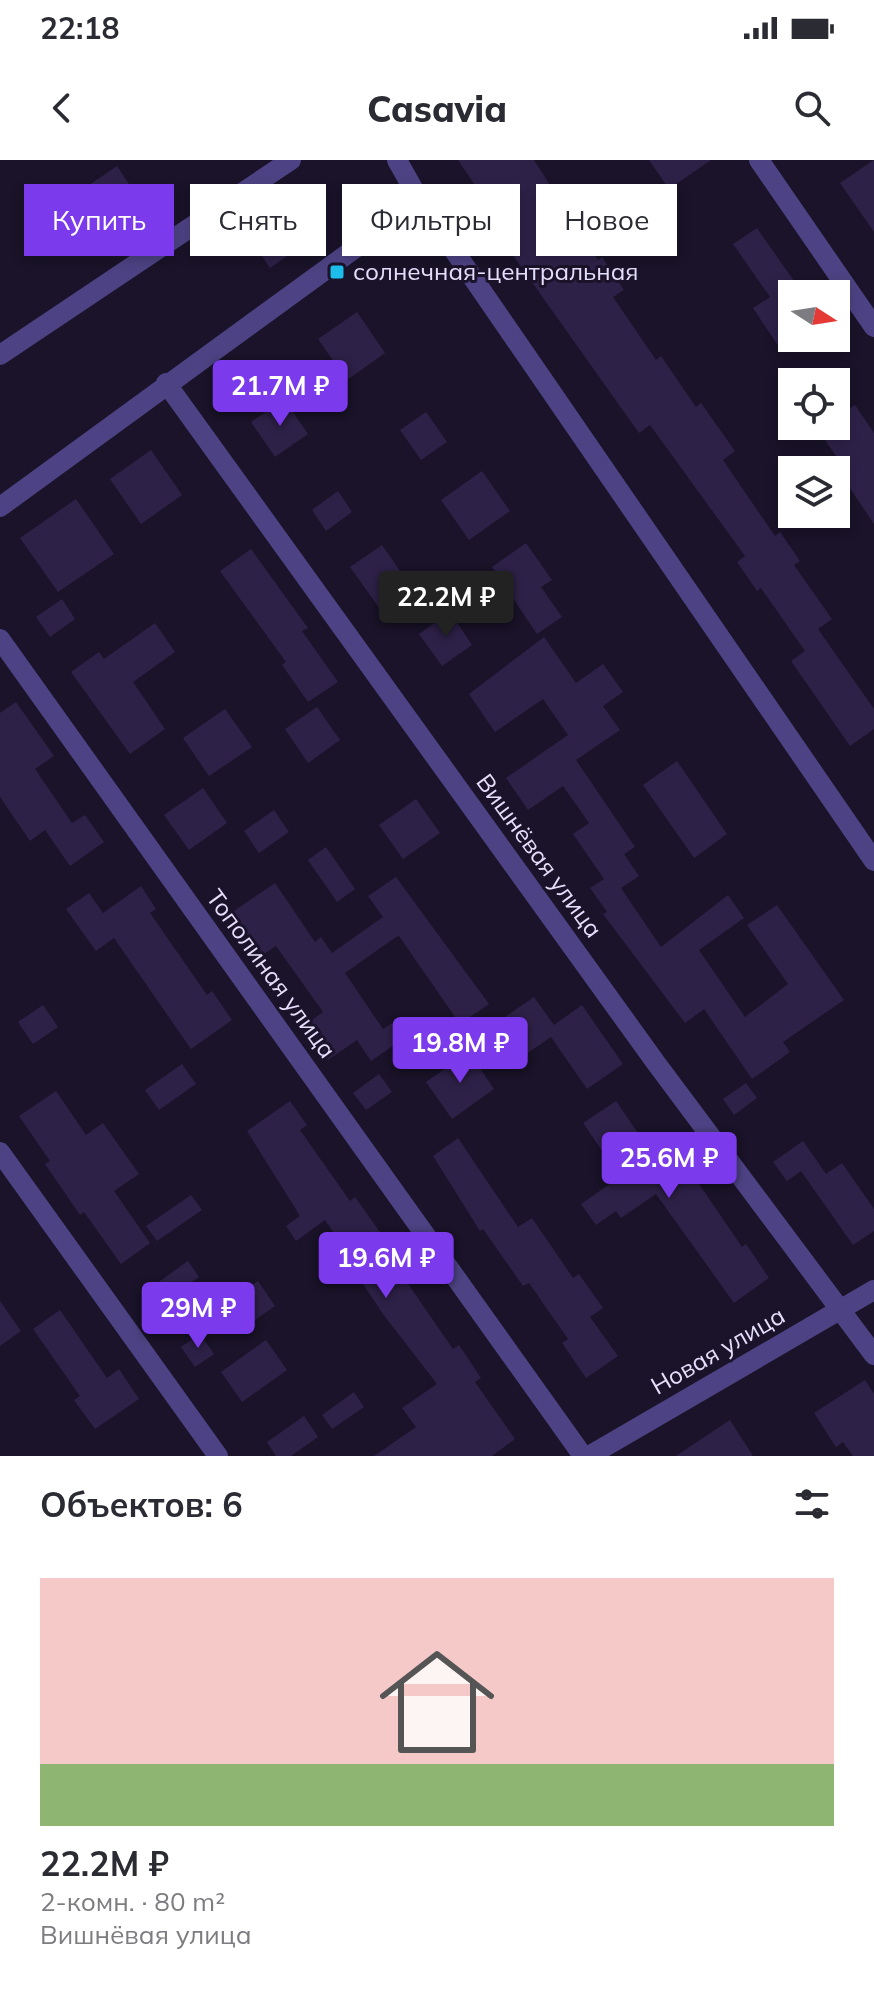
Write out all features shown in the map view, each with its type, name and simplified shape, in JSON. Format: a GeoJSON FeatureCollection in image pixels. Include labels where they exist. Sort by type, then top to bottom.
{"type":"FeatureCollection","features":[{"type":"Feature","properties":{"kind":"street"},"geometry":{"type":"LineString","coordinates":[[0,355],[291,160]]}},
{"type":"Feature","properties":{"kind":"street"},"geometry":{"type":"LineString","coordinates":[[397,160],[410,184]]}},
{"type":"Feature","properties":{"kind":"street"},"geometry":{"type":"LineString","coordinates":[[759,160],[874,327]]}},
{"type":"Feature","properties":{"kind":"street"},"geometry":{"type":"LineString","coordinates":[[0,507],[343,256]]}},
{"type":"Feature","properties":{"kind":"street"},"geometry":{"type":"LineString","coordinates":[[458,256],[874,861]]}},
{"type":"Feature","properties":{"kind":"street","name":"Вишнёвая улица"},"geometry":{"type":"LineString","coordinates":[[166,383],[656,1063],[874,1355]]}},
{"type":"Feature","properties":{"kind":"street","name":"Тополиная улица"},"geometry":{"type":"LineString","coordinates":[[0,639],[586,1456]]}},
{"type":"Feature","properties":{"kind":"street"},"geometry":{"type":"LineString","coordinates":[[0,1152],[218,1456]]}},
{"type":"Feature","properties":{"kind":"street","name":"Новая улица"},"geometry":{"type":"LineString","coordinates":[[586,1456],[874,1290]]}},
{"type":"Feature","properties":{"kind":"building"},"geometry":{"type":"Polygon","coordinates":[[[458,160],[534,160],[549,184],[536,184],[536,256],[595,256],[598,260],[602,257],[624,290],[613,297],[656,360],[661,356],[696,407],[701,403],[735,451],[723,460],[775,536],[780,532],[800,561],[794,565],[832,619],[818,629],[874,709],[874,729],[850,746],[791,661],[805,651],[761,588],[757,591],[737,562],[745,556],[650,425],[639,433],[513,256],[520,256],[520,184],[474,184],[458,160]]]}},
{"type":"Feature","properties":{"kind":"building"},"geometry":{"type":"Polygon","coordinates":[[[649,160],[711,160],[676,184],[666,184],[649,160]]]}},
{"type":"Feature","properties":{"kind":"building"},"geometry":{"type":"Polygon","coordinates":[[[874,160],[874,232],[840,183],[874,160]]]}},
{"type":"Feature","properties":{"kind":"building"},"geometry":{"type":"Polygon","coordinates":[[[117,166],[129,184],[91,184],[117,166]]]}},
{"type":"Feature","properties":{"kind":"building"},"geometry":{"type":"Polygon","coordinates":[[[757,228],[793,280],[778,280],[778,346],[753,308],[770,297],[733,244],[757,228]]]}},
{"type":"Feature","properties":{"kind":"building"},"geometry":{"type":"Polygon","coordinates":[[[262,256],[287,256],[270,268],[262,256]]]}},
{"type":"Feature","properties":{"kind":"building"},"geometry":{"type":"Polygon","coordinates":[[[357,312],[385,353],[347,380],[318,339],[357,312]]]}},
{"type":"Feature","properties":{"kind":"building"},"geometry":{"type":"Polygon","coordinates":[[[284,399],[308,434],[275,457],[251,422],[284,399]]]}},
{"type":"Feature","properties":{"kind":"building"},"geometry":{"type":"Polygon","coordinates":[[[855,405],[874,433],[874,524],[850,488],[850,456],[836,456],[825,440],[850,440],[850,408],[855,405]]]}},
{"type":"Feature","properties":{"kind":"building"},"geometry":{"type":"Polygon","coordinates":[[[426,412],[447,442],[421,460],[400,430],[426,412]]]}},
{"type":"Feature","properties":{"kind":"building"},"geometry":{"type":"Polygon","coordinates":[[[151,450],[182,495],[141,524],[110,479],[151,450]]]}},
{"type":"Feature","properties":{"kind":"building"},"geometry":{"type":"Polygon","coordinates":[[[482,471],[510,511],[469,540],[441,500],[482,471]]]}},
{"type":"Feature","properties":{"kind":"building"},"geometry":{"type":"Polygon","coordinates":[[[338,491],[352,512],[326,531],[312,510],[338,491]]]}},
{"type":"Feature","properties":{"kind":"building"},"geometry":{"type":"Polygon","coordinates":[[[76,499],[114,554],[58,592],[20,538],[76,499]]]}},
{"type":"Feature","properties":{"kind":"building"},"geometry":{"type":"Polygon","coordinates":[[[526,543],[552,580],[541,587],[562,617],[537,634],[492,567],[526,543]]]}},
{"type":"Feature","properties":{"kind":"building"},"geometry":{"type":"Polygon","coordinates":[[[382,545],[411,587],[380,609],[350,567],[382,545]]]}},
{"type":"Feature","properties":{"kind":"building"},"geometry":{"type":"Polygon","coordinates":[[[251,549],[308,628],[302,631],[338,682],[308,702],[282,665],[286,662],[220,571],[251,549]]]}},
{"type":"Feature","properties":{"kind":"building"},"geometry":{"type":"Polygon","coordinates":[[[62,599],[75,619],[50,637],[36,617],[62,599]]]}},
{"type":"Feature","properties":{"kind":"building"},"geometry":{"type":"Polygon","coordinates":[[[450,612],[472,645],[442,666],[419,634],[450,612]]]}},
{"type":"Feature","properties":{"kind":"building"},"geometry":{"type":"Polygon","coordinates":[[[155,623],[175,652],[133,682],[165,729],[130,754],[71,672],[99,652],[104,659],[155,623]]]}},
{"type":"Feature","properties":{"kind":"building"},"geometry":{"type":"Polygon","coordinates":[[[544,637],[576,683],[603,664],[623,692],[603,706],[620,730],[576,760],[635,847],[624,854],[639,876],[621,888],[661,947],[728,895],[744,918],[699,950],[745,1017],[788,984],[747,925],[777,905],[844,1000],[783,1042],[790,1052],[752,1079],[704,1009],[685,1023],[603,914],[607,912],[590,888],[604,879],[573,834],[589,823],[563,786],[528,810],[506,778],[568,735],[543,699],[495,732],[469,694],[544,637]]]}},
{"type":"Feature","properties":{"kind":"building"},"geometry":{"type":"Polygon","coordinates":[[[16,702],[54,756],[35,769],[72,823],[85,815],[104,842],[70,866],[45,830],[30,841],[0,797],[0,713],[16,702]]]}},
{"type":"Feature","properties":{"kind":"building"},"geometry":{"type":"Polygon","coordinates":[[[317,707],[340,740],[308,763],[285,729],[317,707]]]}},
{"type":"Feature","properties":{"kind":"building"},"geometry":{"type":"Polygon","coordinates":[[[225,709],[252,747],[209,776],[183,738],[225,709]]]}},
{"type":"Feature","properties":{"kind":"building"},"geometry":{"type":"Polygon","coordinates":[[[677,761],[727,834],[694,858],[643,785],[677,761]]]}},
{"type":"Feature","properties":{"kind":"building"},"geometry":{"type":"Polygon","coordinates":[[[203,788],[227,823],[189,850],[164,815],[203,788]]]}},
{"type":"Feature","properties":{"kind":"building"},"geometry":{"type":"Polygon","coordinates":[[[416,799],[440,833],[403,859],[379,825],[416,799]]]}},
{"type":"Feature","properties":{"kind":"building"},"geometry":{"type":"Polygon","coordinates":[[[274,810],[289,832],[259,853],[244,831],[274,810]]]}},
{"type":"Feature","properties":{"kind":"building"},"geometry":{"type":"Polygon","coordinates":[[[326,847],[355,889],[337,902],[308,860],[326,847]]]}},
{"type":"Feature","properties":{"kind":"building"},"geometry":{"type":"Polygon","coordinates":[[[396,877],[489,1004],[460,1024],[399,936],[396,937],[345,973],[383,1029],[392,1023],[403,1039],[371,1061],[357,1040],[328,1060],[305,1025],[323,1012],[276,946],[261,956],[231,913],[275,883],[315,942],[321,937],[332,953],[383,917],[368,896],[396,877]]]}},
{"type":"Feature","properties":{"kind":"building"},"geometry":{"type":"Polygon","coordinates":[[[141,886],[156,909],[150,913],[207,995],[212,991],[232,1020],[191,1049],[114,938],[96,951],[66,909],[89,893],[103,913],[141,886]]]}},
{"type":"Feature","properties":{"kind":"building"},"geometry":{"type":"Polygon","coordinates":[[[534,997],[554,1025],[582,1005],[623,1064],[587,1089],[551,1037],[519,1059],[495,1024],[534,997]]]}},
{"type":"Feature","properties":{"kind":"building"},"geometry":{"type":"Polygon","coordinates":[[[43,1005],[58,1027],[33,1044],[18,1022],[43,1005]]]}},
{"type":"Feature","properties":{"kind":"building"},"geometry":{"type":"Polygon","coordinates":[[[469,1052],[494,1089],[452,1119],[426,1082],[469,1052]]]}},
{"type":"Feature","properties":{"kind":"building"},"geometry":{"type":"Polygon","coordinates":[[[182,1064],[196,1084],[159,1110],[145,1090],[182,1064]]]}},
{"type":"Feature","properties":{"kind":"building"},"geometry":{"type":"Polygon","coordinates":[[[379,1074],[392,1092],[366,1110],[353,1093],[379,1074]]]}},
{"type":"Feature","properties":{"kind":"building"},"geometry":{"type":"Polygon","coordinates":[[[746,1083],[757,1098],[734,1115],[723,1099],[746,1083]]]}},
{"type":"Feature","properties":{"kind":"building"},"geometry":{"type":"Polygon","coordinates":[[[56,1091],[86,1135],[103,1123],[139,1174],[114,1191],[150,1243],[121,1264],[84,1212],[80,1215],[45,1164],[50,1161],[19,1116],[56,1091]]]}},
{"type":"Feature","properties":{"kind":"building"},"geometry":{"type":"Polygon","coordinates":[[[290,1101],[307,1125],[300,1130],[350,1201],[355,1197],[382,1235],[377,1239],[453,1349],[459,1345],[481,1378],[475,1382],[515,1439],[492,1456],[374,1456],[416,1427],[402,1408],[437,1384],[383,1314],[350,1265],[354,1262],[325,1220],[296,1241],[286,1226],[300,1216],[247,1131],[290,1101]]]}},
{"type":"Feature","properties":{"kind":"building"},"geometry":{"type":"Polygon","coordinates":[[[616,1101],[653,1155],[671,1143],[742,1247],[746,1244],[769,1278],[734,1303],[656,1194],[621,1218],[616,1211],[596,1225],[581,1204],[620,1177],[583,1123],[616,1101]]]}},
{"type":"Feature","properties":{"kind":"building"},"geometry":{"type":"Polygon","coordinates":[[[458,1138],[518,1227],[532,1218],[573,1278],[579,1274],[603,1308],[590,1317],[618,1356],[586,1378],[562,1343],[568,1339],[529,1283],[523,1286],[483,1229],[480,1231],[433,1156],[458,1138]]]}},
{"type":"Feature","properties":{"kind":"building"},"geometry":{"type":"Polygon","coordinates":[[[803,1141],[826,1174],[842,1163],[874,1209],[874,1231],[853,1245],[801,1171],[787,1181],[773,1162],[803,1141]]]}},
{"type":"Feature","properties":{"kind":"building"},"geometry":{"type":"Polygon","coordinates":[[[191,1195],[202,1210],[157,1241],[146,1226],[191,1195]]]}},
{"type":"Feature","properties":{"kind":"building"},"geometry":{"type":"Polygon","coordinates":[[[188,1261],[199,1277],[156,1307],[146,1291],[188,1261]]]}},
{"type":"Feature","properties":{"kind":"building"},"geometry":{"type":"Polygon","coordinates":[[[258,1281],[275,1306],[248,1325],[231,1300],[258,1281]]]}},
{"type":"Feature","properties":{"kind":"building"},"geometry":{"type":"Polygon","coordinates":[[[0,1301],[21,1331],[0,1346],[0,1301]]]}},
{"type":"Feature","properties":{"kind":"building"},"geometry":{"type":"Polygon","coordinates":[[[60,1310],[107,1378],[119,1369],[139,1399],[95,1429],[74,1400],[80,1396],[33,1329],[60,1310]]]}},
{"type":"Feature","properties":{"kind":"building"},"geometry":{"type":"Polygon","coordinates":[[[200,1334],[214,1354],[195,1367],[181,1347],[200,1334]]]}},
{"type":"Feature","properties":{"kind":"building"},"geometry":{"type":"Polygon","coordinates":[[[266,1340],[287,1370],[242,1402],[221,1372],[266,1340]]]}},
{"type":"Feature","properties":{"kind":"building"},"geometry":{"type":"Polygon","coordinates":[[[865,1380],[874,1394],[874,1456],[853,1456],[843,1442],[836,1447],[814,1413],[865,1380]]]}},
{"type":"Feature","properties":{"kind":"building"},"geometry":{"type":"Polygon","coordinates":[[[354,1392],[364,1407],[332,1429],[322,1415],[354,1392]]]}},
{"type":"Feature","properties":{"kind":"building"},"geometry":{"type":"Polygon","coordinates":[[[304,1416],[318,1437],[291,1456],[276,1456],[267,1442],[304,1416]]]}},
{"type":"Feature","properties":{"kind":"building"},"geometry":{"type":"Polygon","coordinates":[[[730,1420],[753,1456],[676,1456],[730,1420]]]}},
{"type":"Feature","properties":{"kind":"place","name":"солнечная-центральная"},"geometry":{"type":"Point","coordinates":[337,272]}}]}
